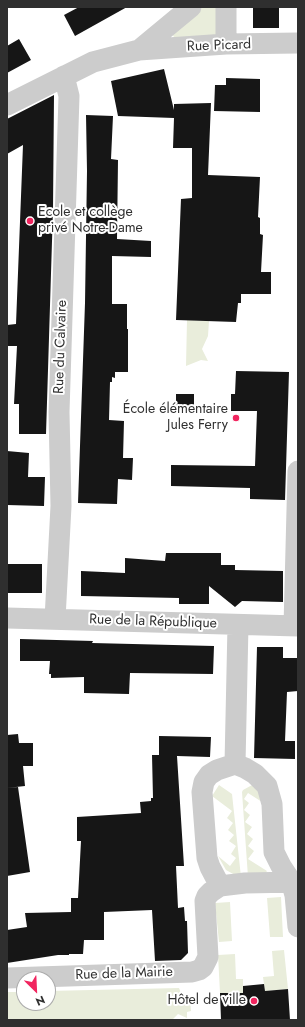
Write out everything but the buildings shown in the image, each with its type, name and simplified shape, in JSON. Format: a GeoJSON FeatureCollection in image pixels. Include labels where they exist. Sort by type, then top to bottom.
{"type":"FeatureCollection","features":[{"type":"Feature","properties":{"kind":"street"},"geometry":{"type":"LineString","coordinates":[[7,105],[93,62],[139,50],[191,7]]}},
{"type":"Feature","properties":{"kind":"street"},"geometry":{"type":"LineString","coordinates":[[226,7],[226,44]]}},
{"type":"Feature","properties":{"kind":"street","name":"Rue Picard"},"geometry":{"type":"LineString","coordinates":[[139,50],[226,44],[298,43]]}},
{"type":"Feature","properties":{"kind":"street","name":"Rue du Calvaire"},"geometry":{"type":"LineString","coordinates":[[54,619],[61,506],[60,412],[69,96],[64,76]]}},
{"type":"Feature","properties":{"kind":"street"},"geometry":{"type":"LineString","coordinates":[[296,626],[298,471]]}},
{"type":"Feature","properties":{"kind":"street","name":"Rue de la République"},"geometry":{"type":"LineString","coordinates":[[7,618],[296,626]]}},
{"type":"Feature","properties":{"kind":"street"},"geometry":{"type":"LineString","coordinates":[[235,764],[238,625]]}},
{"type":"Feature","properties":{"kind":"street"},"geometry":{"type":"LineString","coordinates":[[295,882],[220,886],[207,858],[202,792],[204,782],[209,775],[217,770],[235,764],[255,774],[267,786],[272,804],[274,852],[281,866],[295,882],[298,926]]}},
{"type":"Feature","properties":{"kind":"street","name":"Rue de la Mairie"},"geometry":{"type":"LineString","coordinates":[[7,978],[192,972],[203,967],[208,957],[205,901],[211,892],[220,886]]}},
{"type":"Feature","properties":{"kind":"green space"},"geometry":{"type":"Polygon","coordinates":[[[203,7],[217,7],[217,36],[212,40],[174,37],[172,34],[174,31],[203,7]]]}},
{"type":"Feature","properties":{"kind":"green space"},"geometry":{"type":"Polygon","coordinates":[[[187,320],[209,321],[208,336],[202,349],[208,361],[201,360],[186,366],[187,320]]]}},
{"type":"Feature","properties":{"kind":"green space"},"geometry":{"type":"Polygon","coordinates":[[[254,784],[257,785],[262,802],[248,793],[244,799],[249,803],[244,810],[250,815],[245,822],[252,827],[247,834],[253,839],[248,846],[254,851],[248,859],[267,871],[265,874],[248,877],[242,792],[254,784]]]}},
{"type":"Feature","properties":{"kind":"green space"},"geometry":{"type":"Polygon","coordinates":[[[219,785],[232,794],[241,877],[226,870],[218,856],[230,866],[236,858],[231,854],[236,846],[229,841],[234,835],[228,830],[233,823],[227,818],[232,811],[212,796],[219,785]]]}},
{"type":"Feature","properties":{"kind":"green space"},"geometry":{"type":"Polygon","coordinates":[[[281,897],[283,937],[270,937],[267,898],[281,897]]]}},
{"type":"Feature","properties":{"kind":"green space"},"geometry":{"type":"Polygon","coordinates":[[[230,902],[232,941],[219,942],[215,903],[230,902]]]}},
{"type":"Feature","properties":{"kind":"green space"},"geometry":{"type":"Polygon","coordinates":[[[284,950],[288,989],[265,991],[263,977],[274,976],[272,951],[284,950]]]}},
{"type":"Feature","properties":{"kind":"green space"},"geometry":{"type":"Polygon","coordinates":[[[235,954],[236,979],[243,979],[243,993],[220,993],[218,955],[235,954]]]}},
{"type":"Feature","properties":{"kind":"green space"},"geometry":{"type":"Polygon","coordinates":[[[179,988],[183,998],[190,998],[191,1011],[187,1012],[187,1018],[178,1014],[172,1020],[7,1020],[7,992],[16,992],[16,1011],[56,1011],[56,991],[179,988]]]}},
{"type":"Feature","properties":{"kind":"place","name":"Ecole et collège privé Notre-Dame"},"geometry":{"type":"Point","coordinates":[30,221]}},
{"type":"Feature","properties":{"kind":"place","name":"École élémentaire Jules Ferry"},"geometry":{"type":"Point","coordinates":[236,418]}},
{"type":"Feature","properties":{"kind":"place","name":"Hôtel de ville"},"geometry":{"type":"Point","coordinates":[254,1001]}}]}
